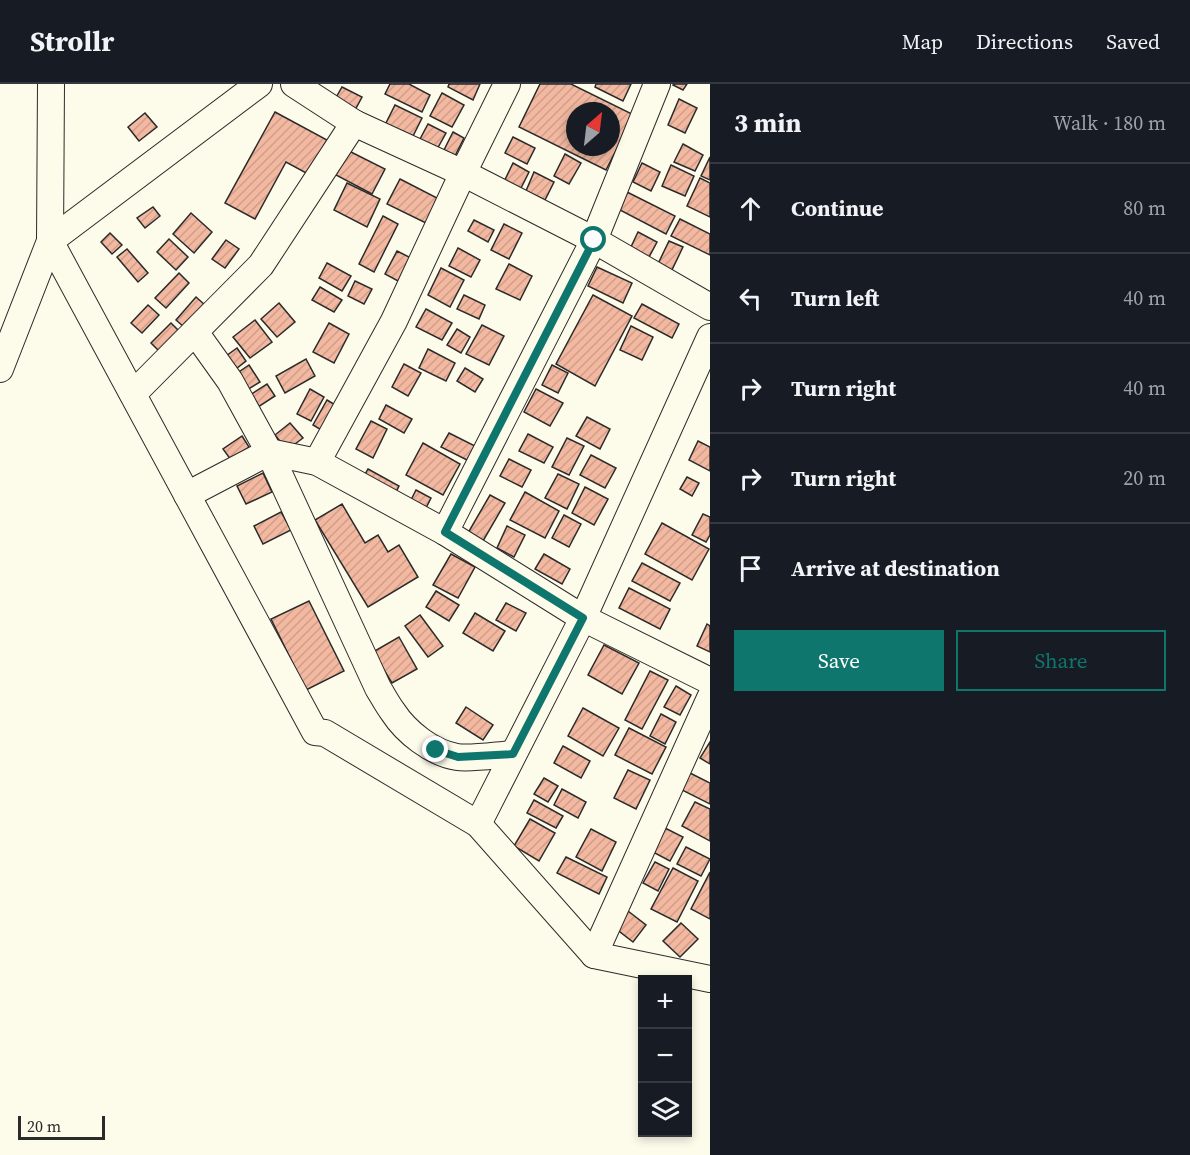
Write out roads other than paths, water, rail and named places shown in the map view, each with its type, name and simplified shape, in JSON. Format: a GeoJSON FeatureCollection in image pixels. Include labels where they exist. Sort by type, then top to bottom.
{"type":"FeatureCollection","features":[{"type":"Feature","properties":{"kind":"street"},"geometry":{"type":"LineString","coordinates":[[0,369],[50,242],[51,84]]}},
{"type":"Feature","properties":{"kind":"street"},"geometry":{"type":"LineString","coordinates":[[50,242],[259,84]]}},
{"type":"Feature","properties":{"kind":"street"},"geometry":{"type":"LineString","coordinates":[[294,84],[354,123],[463,173],[594,240],[710,307]]}},
{"type":"Feature","properties":{"kind":"street"},"geometry":{"type":"LineString","coordinates":[[317,462],[394,321],[507,84]]}},
{"type":"Feature","properties":{"kind":"street"},"geometry":{"type":"LineString","coordinates":[[445,532],[594,240],[657,84]]}},
{"type":"Feature","properties":{"kind":"street"},"geometry":{"type":"LineString","coordinates":[[133,394],[261,265],[354,123]]}},
{"type":"Feature","properties":{"kind":"street"},"geometry":{"type":"LineString","coordinates":[[50,242],[315,732],[325,733],[477,824],[594,955],[710,979]]}},
{"type":"Feature","properties":{"kind":"street"},"geometry":{"type":"LineString","coordinates":[[195,332],[230,381],[269,452],[378,688],[393,713],[423,742],[448,755],[458,757],[513,754]]}},
{"type":"Feature","properties":{"kind":"street"},"geometry":{"type":"LineString","coordinates":[[477,824],[583,618],[710,337]]}},
{"type":"Feature","properties":{"kind":"street"},"geometry":{"type":"LineString","coordinates":[[187,495],[269,452],[317,462],[445,532],[583,618],[710,681]]}},
{"type":"Feature","properties":{"kind":"street"},"geometry":{"type":"LineString","coordinates":[[594,955],[710,698]]}}]}
